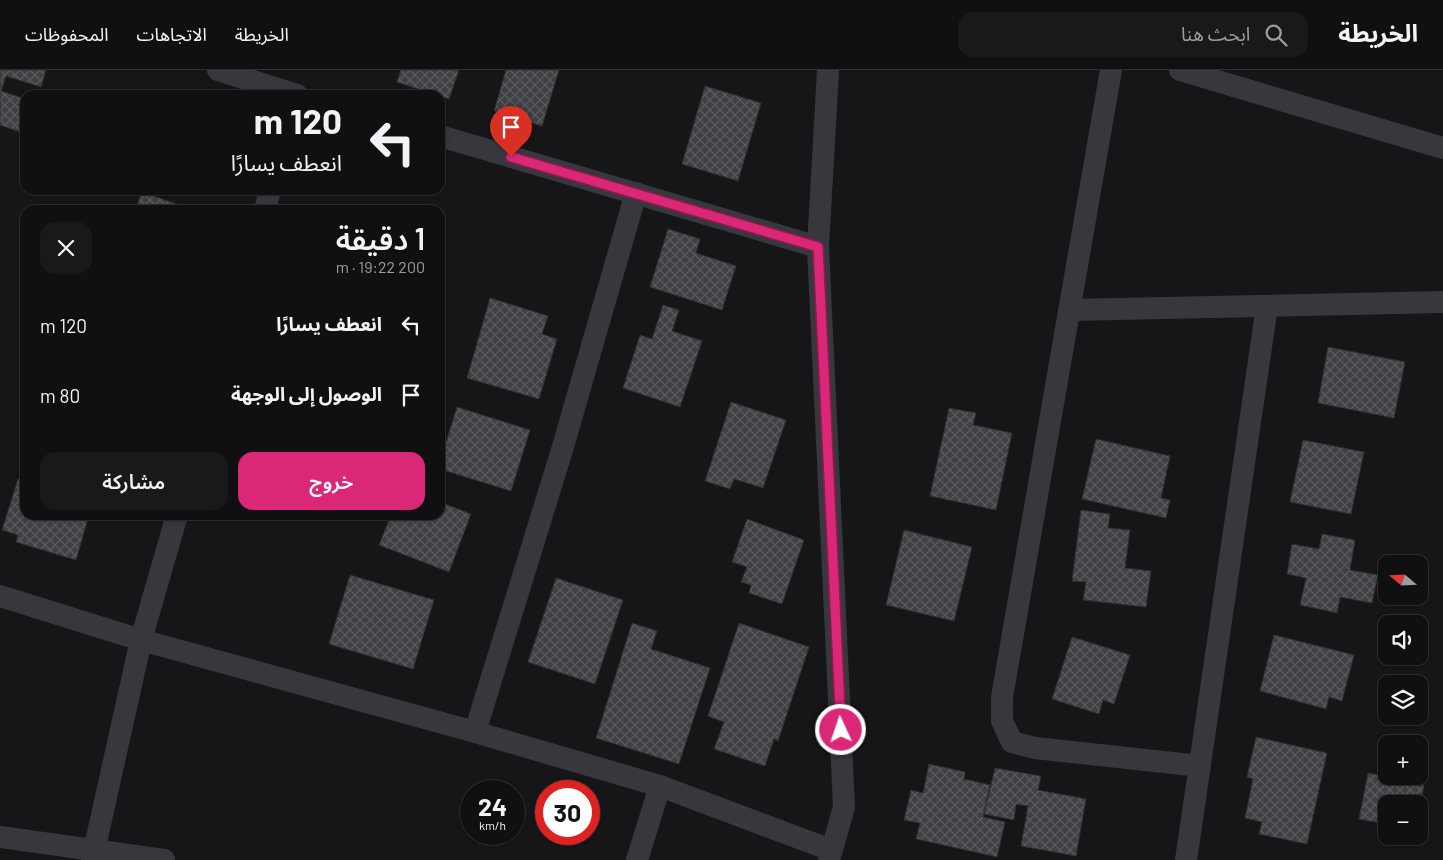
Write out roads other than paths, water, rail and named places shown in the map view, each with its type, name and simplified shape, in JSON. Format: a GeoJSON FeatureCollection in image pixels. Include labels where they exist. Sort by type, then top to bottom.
{"type":"FeatureCollection","features":[{"type":"Feature","properties":{"kind":"street"},"geometry":{"type":"LineString","coordinates":[[218,70],[281,90]]}},
{"type":"Feature","properties":{"kind":"street"},"geometry":{"type":"LineString","coordinates":[[0,596],[141,640],[475,732],[660,786],[830,855],[844,807],[818,247],[828,70]]}},
{"type":"Feature","properties":{"kind":"street"},"geometry":{"type":"LineString","coordinates":[[1111,70],[1002,697],[1002,721],[1012,742],[1035,748],[1200,766]]}},
{"type":"Feature","properties":{"kind":"street"},"geometry":{"type":"LineString","coordinates":[[1180,70],[1443,148]]}},
{"type":"Feature","properties":{"kind":"street"},"geometry":{"type":"LineString","coordinates":[[445,137],[818,247]]}},
{"type":"Feature","properties":{"kind":"street"},"geometry":{"type":"LineString","coordinates":[[475,732],[562,450],[636,193]]}},
{"type":"Feature","properties":{"kind":"street"},"geometry":{"type":"LineString","coordinates":[[1069,310],[1443,302]]}},
{"type":"Feature","properties":{"kind":"street"},"geometry":{"type":"LineString","coordinates":[[1186,860],[1267,306]]}},
{"type":"Feature","properties":{"kind":"street"},"geometry":{"type":"LineString","coordinates":[[93,855],[141,640],[176,520]]}},
{"type":"Feature","properties":{"kind":"street"},"geometry":{"type":"LineString","coordinates":[[637,860],[660,786]]}},
{"type":"Feature","properties":{"kind":"street"},"geometry":{"type":"LineString","coordinates":[[0,837],[93,855],[164,860]]}}]}
